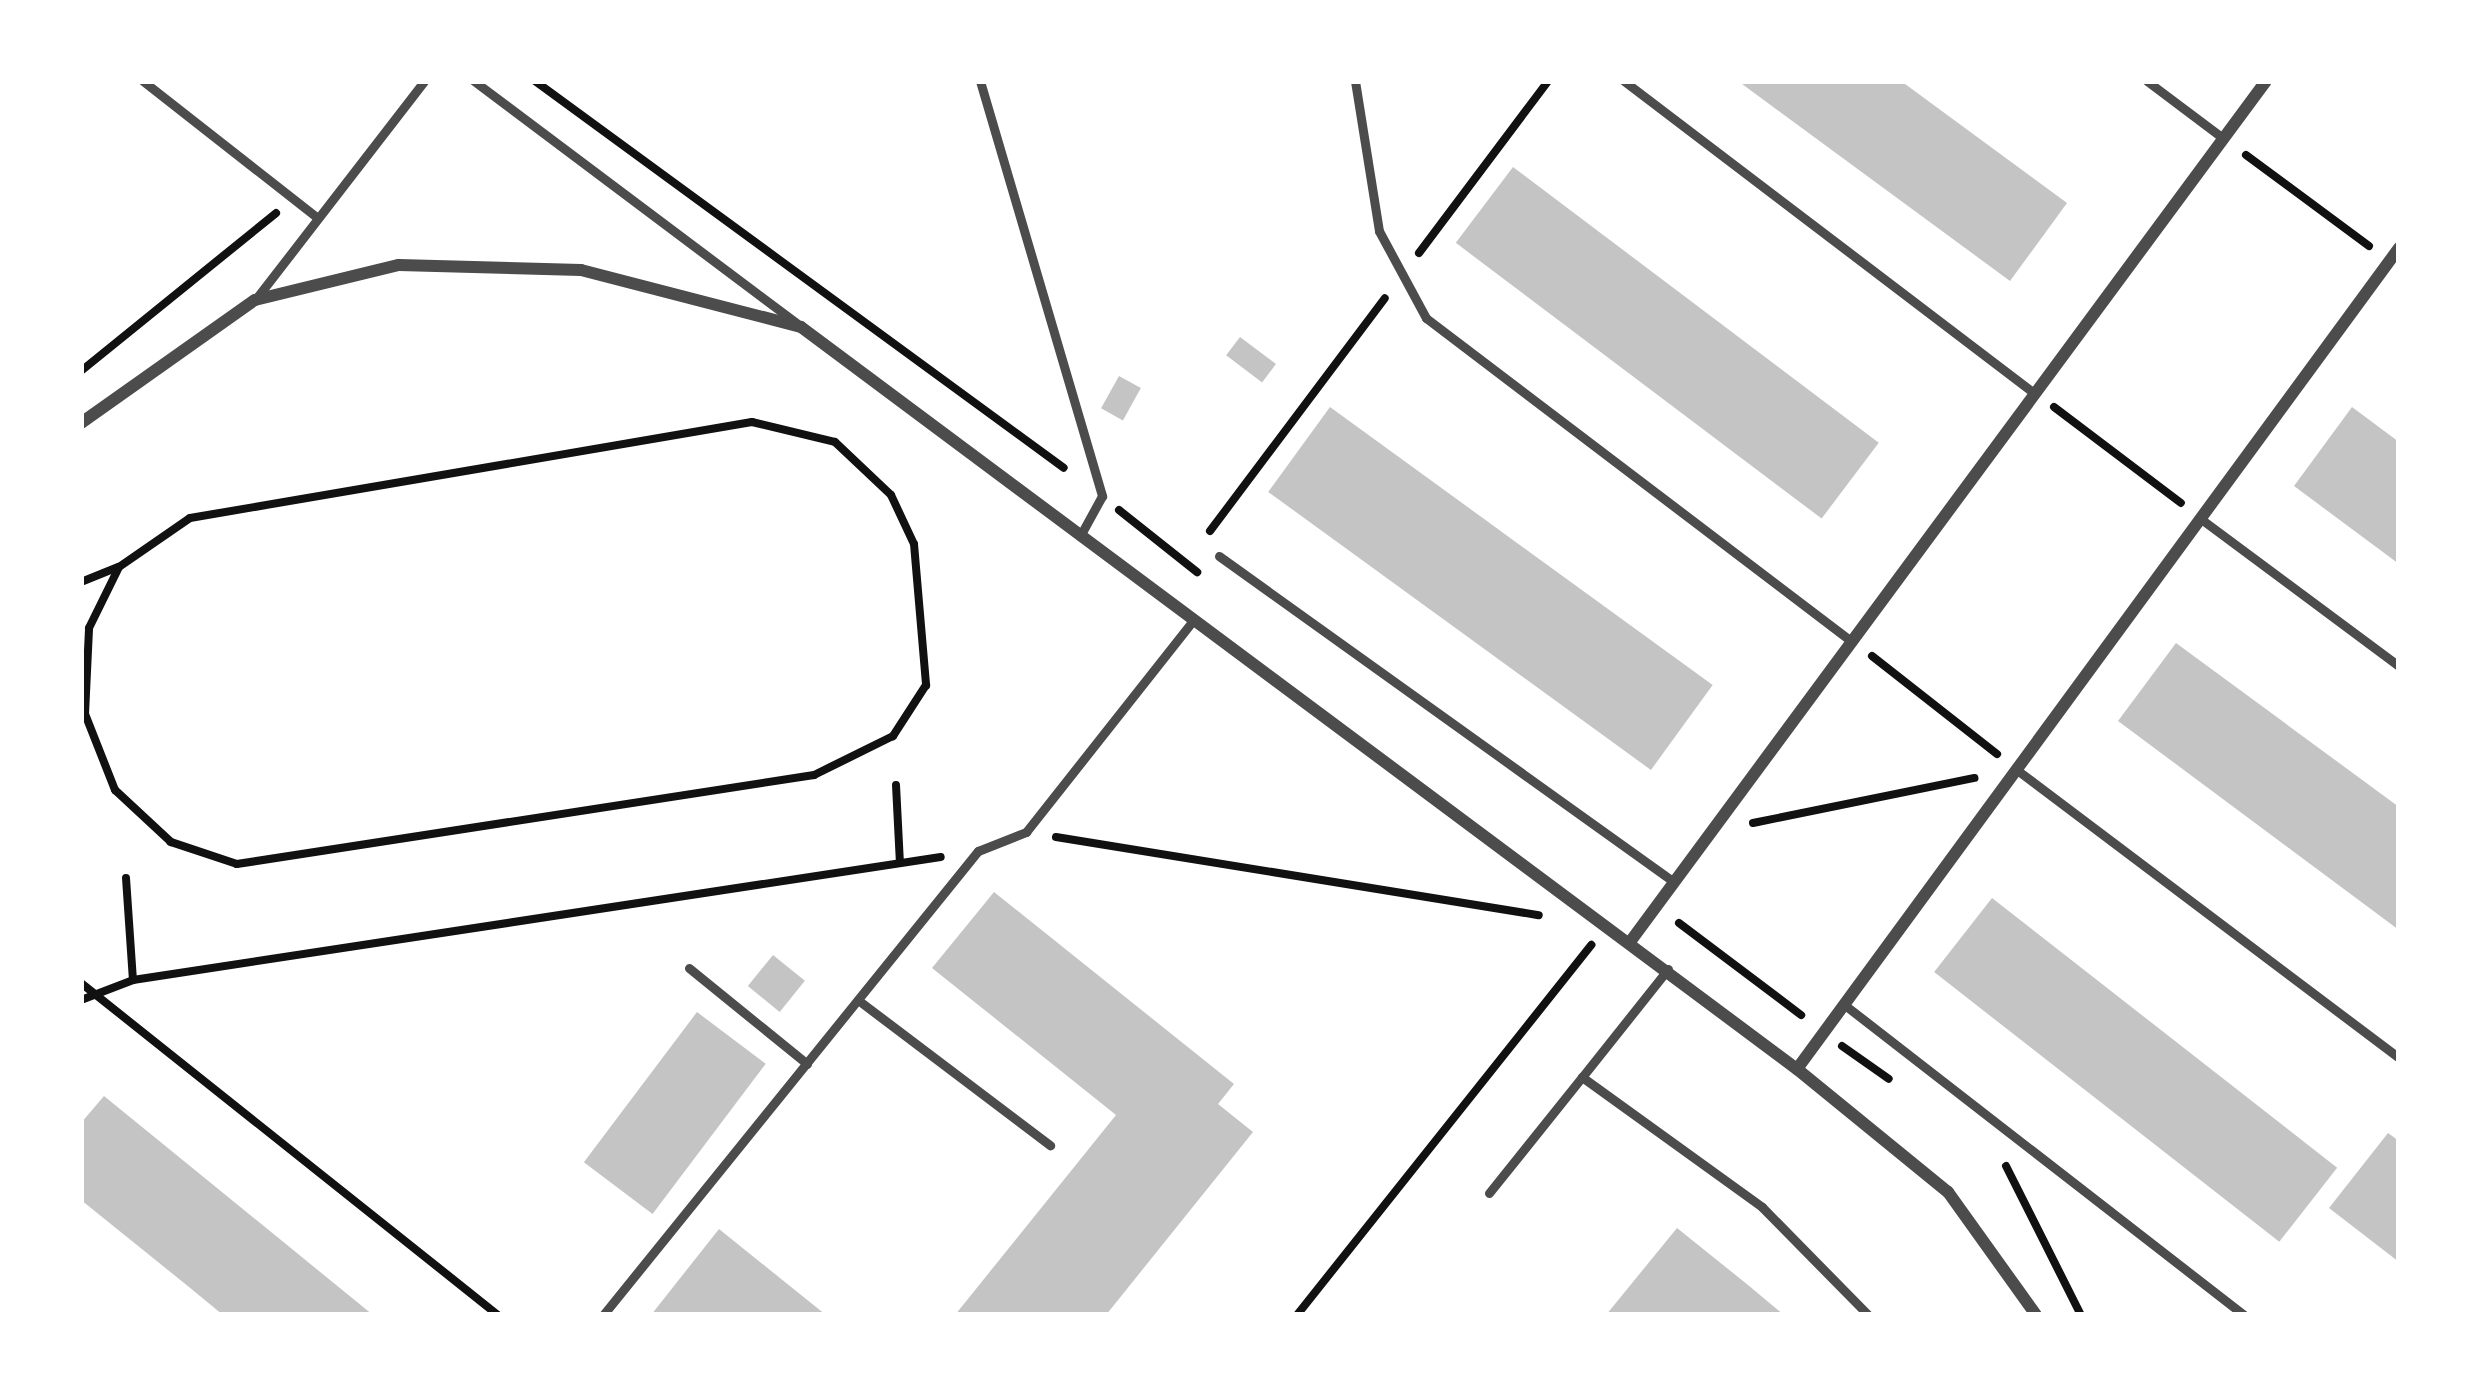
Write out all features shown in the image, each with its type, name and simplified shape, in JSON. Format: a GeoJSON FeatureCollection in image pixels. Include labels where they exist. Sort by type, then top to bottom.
{"type":"FeatureCollection","features":[{"type":"Feature","properties":{"kind":"street"},"geometry":{"type":"LineString","coordinates":[[1630,942],[2266,81]]}},
{"type":"Feature","properties":{"kind":"street"},"geometry":{"type":"LineString","coordinates":[[1798,1069],[2201,518],[2394,265],[2399,248]]}},
{"type":"Feature","properties":{"kind":"street"},"geometry":{"type":"LineString","coordinates":[[81,423],[255,300],[332,276],[464,262],[673,286],[801,327],[1192,623],[1798,1069],[1948,1192],[2036,1315]]}},
{"type":"Feature","properties":{"kind":"lane"},"geometry":{"type":"LineString","coordinates":[[143,81],[318,218]]}},
{"type":"Feature","properties":{"kind":"lane"},"geometry":{"type":"LineString","coordinates":[[255,300],[424,81]]}},
{"type":"Feature","properties":{"kind":"lane"},"geometry":{"type":"LineString","coordinates":[[474,81],[801,327]]}},
{"type":"Feature","properties":{"kind":"lane"},"geometry":{"type":"LineString","coordinates":[[980,81],[1102,496],[1080,536]]}},
{"type":"Feature","properties":{"kind":"lane"},"geometry":{"type":"LineString","coordinates":[[1355,81],[1378,231],[1400,279],[1426,317],[1852,640]]}},
{"type":"Feature","properties":{"kind":"lane"},"geometry":{"type":"LineString","coordinates":[[1624,81],[2034,393]]}},
{"type":"Feature","properties":{"kind":"lane"},"geometry":{"type":"LineString","coordinates":[[2147,81],[2223,138]]}},
{"type":"Feature","properties":{"kind":"lane"},"geometry":{"type":"LineString","coordinates":[[2201,518],[2399,666]]}},
{"type":"Feature","properties":{"kind":"lane"},"geometry":{"type":"LineString","coordinates":[[1219,556],[1673,882]]}},
{"type":"Feature","properties":{"kind":"lane"},"geometry":{"type":"LineString","coordinates":[[603,1315],[978,851],[1026,832],[1192,623]]}},
{"type":"Feature","properties":{"kind":"lane"},"geometry":{"type":"LineString","coordinates":[[2017,770],[2399,1058]]}},
{"type":"Feature","properties":{"kind":"lane"},"geometry":{"type":"LineString","coordinates":[[689,968],[807,1064]]}},
{"type":"Feature","properties":{"kind":"lane"},"geometry":{"type":"LineString","coordinates":[[1489,1193],[1668,969]]}},
{"type":"Feature","properties":{"kind":"lane"},"geometry":{"type":"LineString","coordinates":[[858,1000],[1050,1145]]}},
{"type":"Feature","properties":{"kind":"lane"},"geometry":{"type":"LineString","coordinates":[[1846,1006],[2244,1315]]}},
{"type":"Feature","properties":{"kind":"lane"},"geometry":{"type":"LineString","coordinates":[[1582,1077],[1762,1207],[1868,1315]]}},
{"type":"Feature","properties":{"kind":"path"},"geometry":{"type":"LineString","coordinates":[[1400,279],[1548,81]]}},
{"type":"Feature","properties":{"kind":"path"},"geometry":{"type":"LineString","coordinates":[[2223,138],[2394,265]]}},
{"type":"Feature","properties":{"kind":"path"},"geometry":{"type":"LineString","coordinates":[[81,370],[294,198]]}},
{"type":"Feature","properties":{"kind":"path"},"geometry":{"type":"LineString","coordinates":[[1201,543],[1375,312]]}},
{"type":"Feature","properties":{"kind":"path"},"geometry":{"type":"LineString","coordinates":[[2034,393],[2201,518]]}},
{"type":"Feature","properties":{"kind":"path"},"geometry":{"type":"LineString","coordinates":[[81,582],[119,567],[190,518],[752,422],[835,442],[891,495],[929,624],[926,685],[893,736],[814,776],[237,865],[172,842],[115,790],[85,715],[89,628],[119,567]]}},
{"type":"Feature","properties":{"kind":"path"},"geometry":{"type":"LineString","coordinates":[[1186,564],[1193,554]]}},
{"type":"Feature","properties":{"kind":"path"},"geometry":{"type":"LineString","coordinates":[[1852,640],[2017,770]]}},
{"type":"Feature","properties":{"kind":"path"},"geometry":{"type":"LineString","coordinates":[[1711,832],[2017,770]]}},
{"type":"Feature","properties":{"kind":"path"},"geometry":{"type":"LineString","coordinates":[[896,784],[900,863]]}},
{"type":"Feature","properties":{"kind":"path"},"geometry":{"type":"LineString","coordinates":[[1026,832],[1606,926],[1297,1315]]}},
{"type":"Feature","properties":{"kind":"path"},"geometry":{"type":"LineString","coordinates":[[81,1000],[90,990],[133,980],[978,851]]}},
{"type":"Feature","properties":{"kind":"path"},"geometry":{"type":"LineString","coordinates":[[126,878],[133,980]]}},
{"type":"Feature","properties":{"kind":"path"},"geometry":{"type":"LineString","coordinates":[[81,983],[498,1315]]}},
{"type":"Feature","properties":{"kind":"building"},"geometry":{"type":"Polygon","coordinates":[[[1738,81],[1901,81],[2067,203],[2010,281],[1738,81]]]}},
{"type":"Feature","properties":{"kind":"building"},"geometry":{"type":"Polygon","coordinates":[[[1513,167],[1879,443],[1822,519],[1456,243],[1513,167]]]}},
{"type":"Feature","properties":{"kind":"building"},"geometry":{"type":"Polygon","coordinates":[[[1240,337],[1276,364],[1262,382],[1226,355],[1240,337]]]}},
{"type":"Feature","properties":{"kind":"building"},"geometry":{"type":"Polygon","coordinates":[[[1119,376],[1141,388],[1123,420],[1101,408],[1119,376]]]}},
{"type":"Feature","properties":{"kind":"building"},"geometry":{"type":"Polygon","coordinates":[[[1330,407],[1713,685],[1651,770],[1268,492],[1330,407]]]}},
{"type":"Feature","properties":{"kind":"building"},"geometry":{"type":"Polygon","coordinates":[[[2352,407],[2399,442],[2399,564],[2294,486],[2352,407]]]}},
{"type":"Feature","properties":{"kind":"building"},"geometry":{"type":"Polygon","coordinates":[[[2176,643],[2399,807],[2399,930],[2118,721],[2176,643]]]}},
{"type":"Feature","properties":{"kind":"building"},"geometry":{"type":"Polygon","coordinates":[[[994,892],[1234,1084],[1218,1104],[1253,1132],[1106,1315],[955,1315],[1116,1115],[932,968],[994,892]]]}},
{"type":"Feature","properties":{"kind":"building"},"geometry":{"type":"Polygon","coordinates":[[[1992,898],[2337,1168],[2279,1242],[1934,972],[1992,898]]]}},
{"type":"Feature","properties":{"kind":"building"},"geometry":{"type":"Polygon","coordinates":[[[773,955],[805,981],[780,1012],[748,986],[773,955]]]}},
{"type":"Feature","properties":{"kind":"building"},"geometry":{"type":"Polygon","coordinates":[[[697,1012],[766,1064],[653,1214],[584,1162],[697,1012]]]}},
{"type":"Feature","properties":{"kind":"building"},"geometry":{"type":"Polygon","coordinates":[[[104,1096],[373,1315],[223,1315],[81,1200],[81,1123],[104,1096]]]}},
{"type":"Feature","properties":{"kind":"building"},"geometry":{"type":"Polygon","coordinates":[[[2388,1133],[2399,1141],[2399,1262],[2329,1208],[2388,1133]]]}},
{"type":"Feature","properties":{"kind":"building"},"geometry":{"type":"Polygon","coordinates":[[[1677,1228],[1748,1285],[1784,1315],[1606,1315],[1677,1228]]]}},
{"type":"Feature","properties":{"kind":"building"},"geometry":{"type":"Polygon","coordinates":[[[719,1229],[826,1315],[651,1315],[719,1229]]]}}]}
